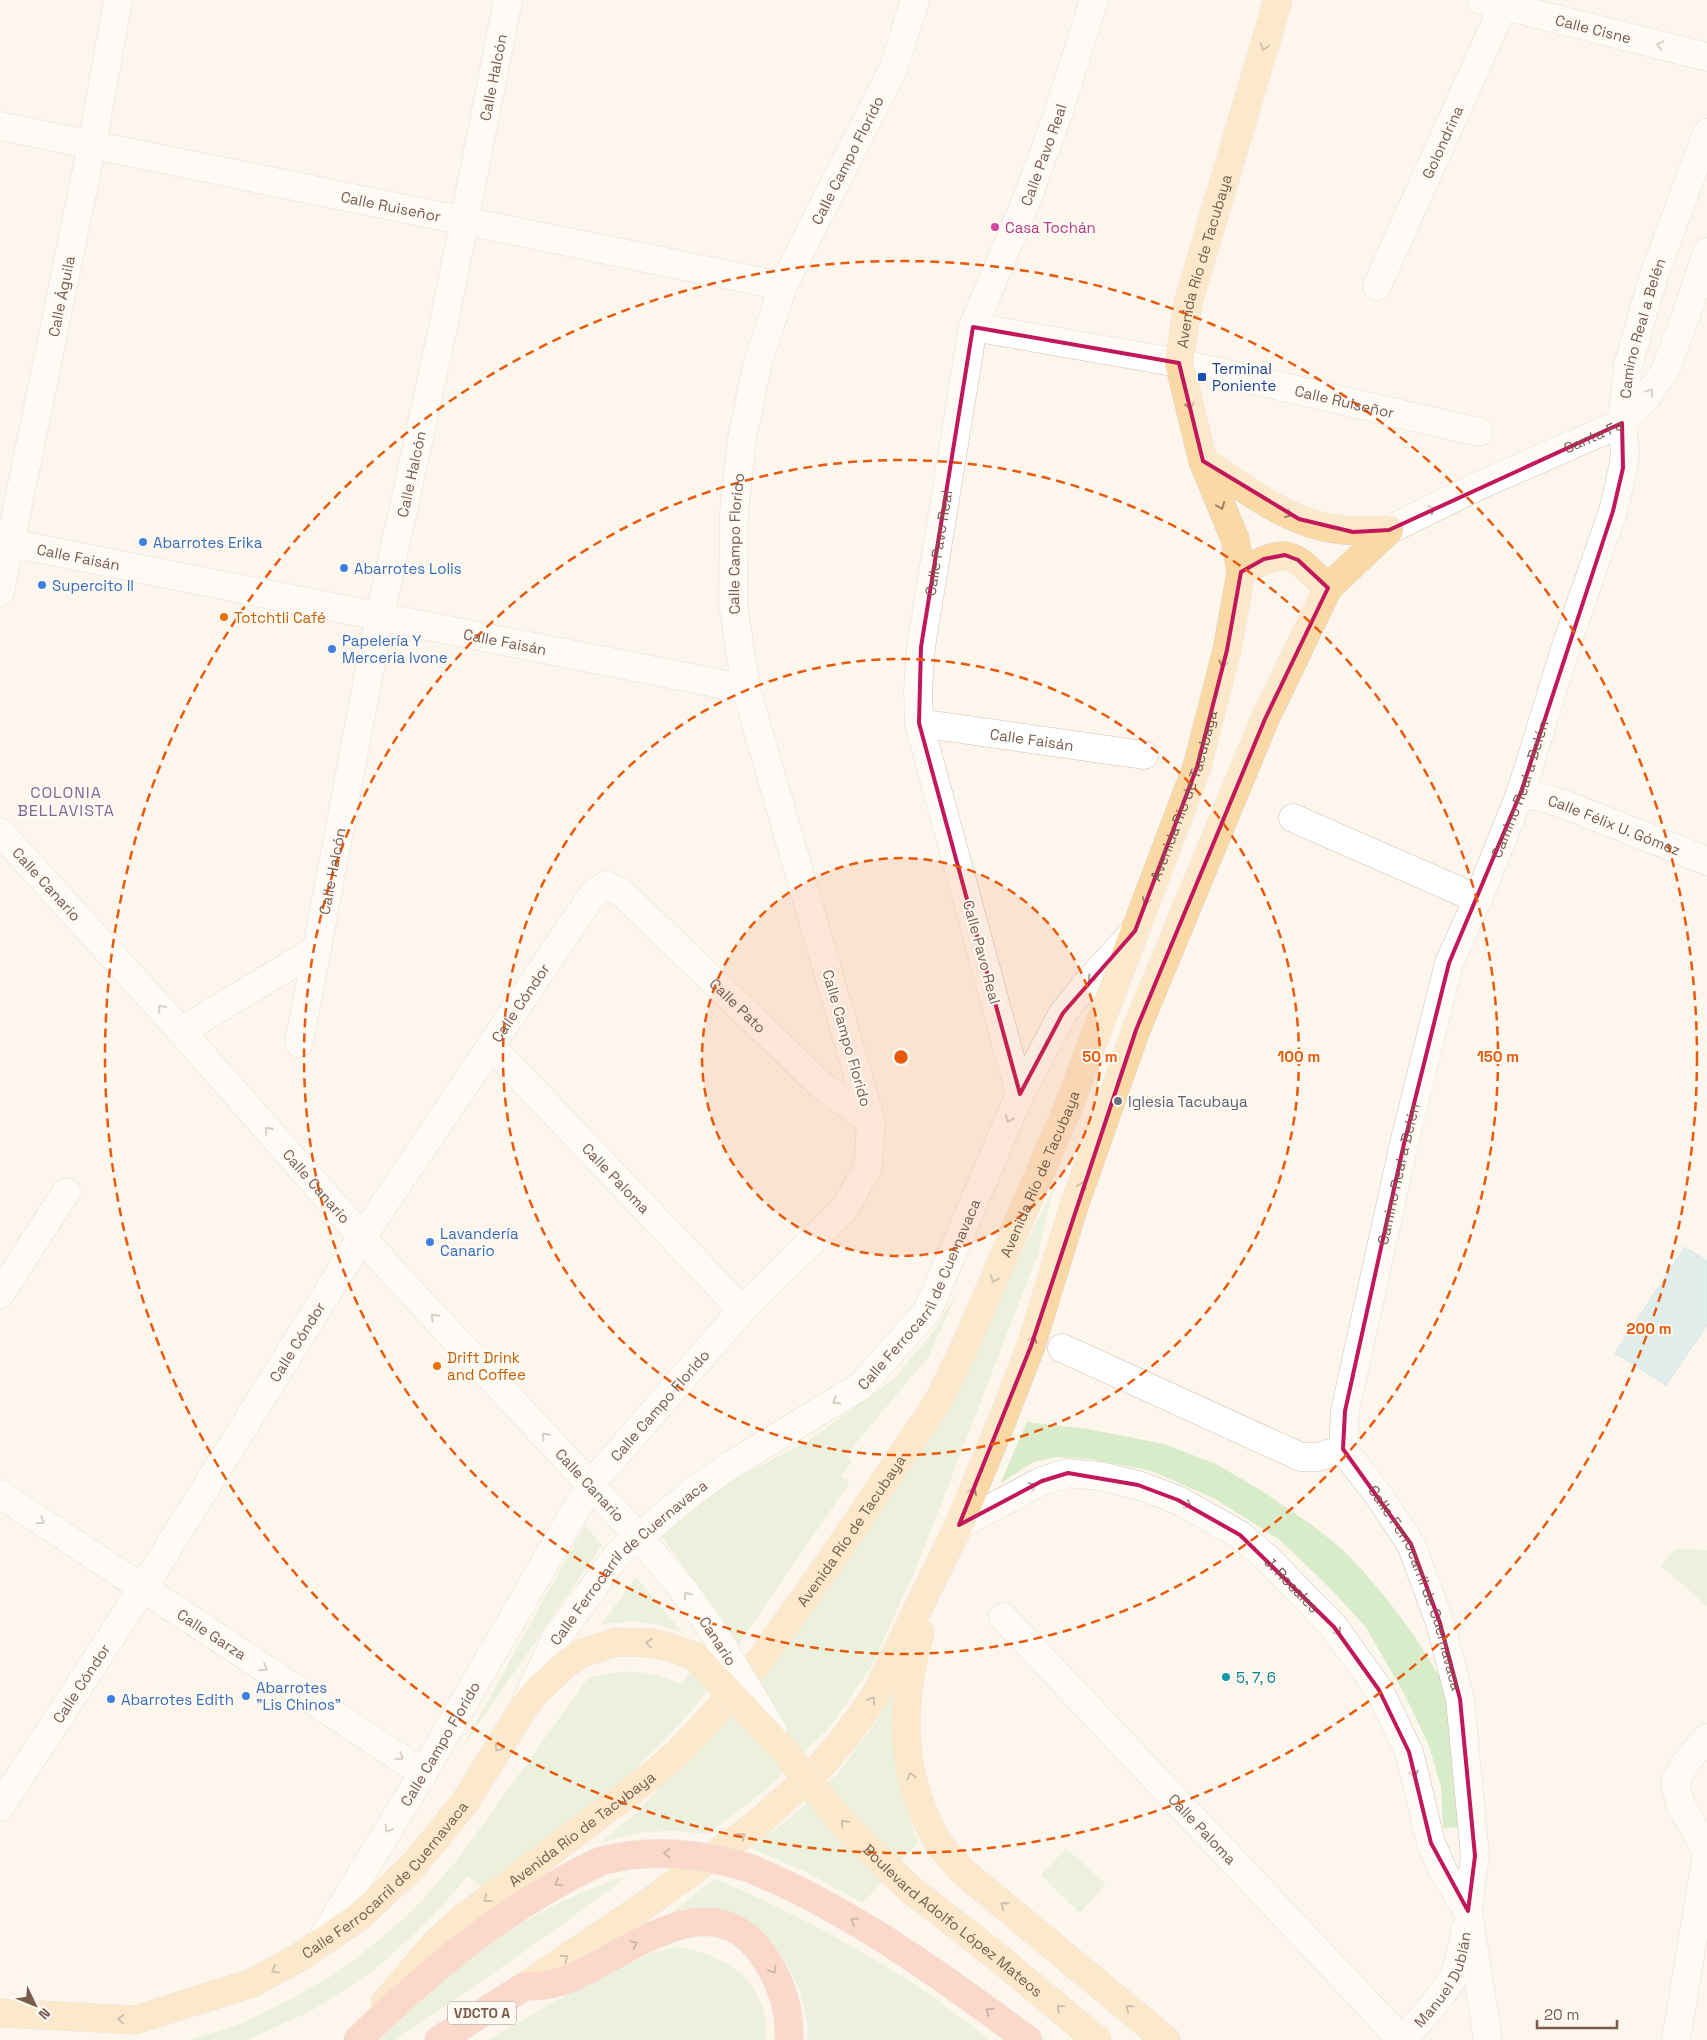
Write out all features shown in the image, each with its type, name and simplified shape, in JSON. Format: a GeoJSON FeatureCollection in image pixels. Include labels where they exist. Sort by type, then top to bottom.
{"type":"FeatureCollection","features":[{"type":"Feature","properties":{"kind":"highway"},"geometry":{"type":"LineString","coordinates":[[361,2038],[406,1994],[479,1934],[531,1898],[569,1876],[602,1861],[626,1855],[674,1853],[707,1857],[749,1868],[793,1887],[867,1929],[944,1978],[1024,2038]]}},
{"type":"Feature","properties":{"kind":"highway"},"geometry":{"type":"LineString","coordinates":[[525,1986],[541,1987],[559,1982],[628,1947],[682,1925],[717,1923],[731,1926],[745,1936],[762,1953],[777,1976],[785,1998],[789,2040]]}},
{"type":"Feature","properties":{"kind":"highway","name":"VDCTO A"},"geometry":{"type":"LineString","coordinates":[[439,2040],[525,1986]]}},
{"type":"Feature","properties":{"kind":"main road","name":"Avenida Río de Tacubaya"},"geometry":{"type":"LineString","coordinates":[[361,2038],[412,1970],[460,1920],[652,1775],[677,1754],[702,1728],[752,1670],[818,1579],[938,1402],[954,1371],[1069,1104],[1136,931],[1197,767],[1227,650],[1241,572],[1235,539],[1203,461],[1179,363],[1188,303],[1278,0]]}},
{"type":"Feature","properties":{"kind":"main road"},"geometry":{"type":"LineString","coordinates":[[1203,461],[1272,506],[1298,519],[1323,527],[1353,532],[1389,530]]}},
{"type":"Feature","properties":{"kind":"main road"},"geometry":{"type":"LineString","coordinates":[[525,1986],[652,1900],[756,1825],[819,1768],[844,1740],[874,1698],[959,1525],[1031,1346],[1073,1209],[1136,1030],[1262,728],[1328,588],[1389,530]]}},
{"type":"Feature","properties":{"kind":"main road"},"geometry":{"type":"LineString","coordinates":[[1241,572],[1264,559],[1285,555],[1298,560],[1328,588]]}},
{"type":"Feature","properties":{"kind":"main road"},"geometry":{"type":"LineString","coordinates":[[939,1567],[911,1664],[905,1722],[909,1771],[935,1838],[961,1870],[1166,2040]]}},
{"type":"Feature","properties":{"kind":"main road"},"geometry":{"type":"LineString","coordinates":[[524,1707],[538,1690],[582,1653],[618,1642],[652,1643],[696,1657],[787,1754]]}},
{"type":"Feature","properties":{"kind":"main road","name":"Calle Ferrocarril de Cuernavaca"},"geometry":{"type":"LineString","coordinates":[[0,2013],[135,2020],[252,1983],[319,1944],[360,1916],[414,1865],[464,1802],[524,1707]]}},
{"type":"Feature","properties":{"kind":"main road","name":"Boulevard Adolfo López Mateos"},"geometry":{"type":"LineString","coordinates":[[787,1754],[848,1828],[909,1888],[1002,1960],[1097,2040]]}},
{"type":"Feature","properties":{"kind":"street","name":"Calle Águila"},"geometry":{"type":"LineString","coordinates":[[0,592],[5,542],[92,144],[118,0]]}},
{"type":"Feature","properties":{"kind":"street","name":"Calle Halcón"},"geometry":{"type":"LineString","coordinates":[[299,1043],[380,615],[442,332],[508,0]]}},
{"type":"Feature","properties":{"kind":"street","name":"Calle Campo Florido"},"geometry":{"type":"LineString","coordinates":[[319,1944],[423,1772],[590,1486],[742,1310],[845,1208],[868,1167],[871,1121],[746,689],[734,604],[734,512],[742,439],[757,365],[783,286],[894,67],[915,0]]}},
{"type":"Feature","properties":{"kind":"street","name":"Calle Pavo Real"},"geometry":{"type":"LineString","coordinates":[[1020,1094],[919,723],[918,689],[921,648],[972,327],[1027,200],[1058,114],[1094,0]]}},
{"type":"Feature","properties":{"kind":"street","name":"Calle Cisne"},"geometry":{"type":"LineString","coordinates":[[1497,2],[1707,57]]}},
{"type":"Feature","properties":{"kind":"street","name":"Golondrina"},"geometry":{"type":"LineString","coordinates":[[1377,286],[1497,2]]}},
{"type":"Feature","properties":{"kind":"street","name":"Calle Ruiseñor"},"geometry":{"type":"LineString","coordinates":[[0,126],[783,286]]}},
{"type":"Feature","properties":{"kind":"street","name":"Camino Real a Belén"},"geometry":{"type":"LineString","coordinates":[[1343,1449],[1345,1411],[1403,1148],[1449,963],[1478,899],[1521,792],[1567,643],[1621,484],[1625,453],[1622,423],[1628,366],[1641,316],[1707,133]]}},
{"type":"Feature","properties":{"kind":"street","name":"Santa Fe"},"geometry":{"type":"LineString","coordinates":[[1389,530],[1478,486],[1622,423],[1645,399],[1665,371],[1707,252]]}},
{"type":"Feature","properties":{"kind":"street","name":"Calle Ruiseñor"},"geometry":{"type":"LineString","coordinates":[[972,327],[1179,363],[1479,432]]}},
{"type":"Feature","properties":{"kind":"street","name":"Calle Faisán"},"geometry":{"type":"LineString","coordinates":[[5,542],[746,689]]}},
{"type":"Feature","properties":{"kind":"street","name":"Calle Faisán"},"geometry":{"type":"LineString","coordinates":[[919,723],[1144,755]]}},
{"type":"Feature","properties":{"kind":"street","name":"Calle Félix U. Gómez"},"geometry":{"type":"LineString","coordinates":[[1521,792],[1561,803],[1707,861]]}},
{"type":"Feature","properties":{"kind":"street"},"geometry":{"type":"LineString","coordinates":[[1293,818],[1478,899]]}},
{"type":"Feature","properties":{"kind":"street","name":"Calle Canario"},"geometry":{"type":"LineString","coordinates":[[0,832],[181,1031],[362,1237],[638,1536]]}},
{"type":"Feature","properties":{"kind":"street","name":"Calle Pato"},"geometry":{"type":"LineString","coordinates":[[606,885],[622,893],[822,1086],[871,1121]]}},
{"type":"Feature","properties":{"kind":"street","name":"Calle Cóndor"},"geometry":{"type":"LineString","coordinates":[[0,1807],[143,1588],[362,1237],[593,894],[606,885]]}},
{"type":"Feature","properties":{"kind":"street","name":"Calle Ferrocarril de Cuernavaca"},"geometry":{"type":"LineString","coordinates":[[524,1707],[555,1640],[617,1555],[638,1536],[728,1466],[860,1386],[928,1310],[1020,1094],[1063,1013],[1088,982],[1136,931]]}},
{"type":"Feature","properties":{"kind":"street"},"geometry":{"type":"LineString","coordinates":[[181,1031],[317,949]]}},
{"type":"Feature","properties":{"kind":"street","name":"Calle Paloma"},"geometry":{"type":"LineString","coordinates":[[491,1046],[742,1310]]}},
{"type":"Feature","properties":{"kind":"street"},"geometry":{"type":"LineString","coordinates":[[0,1294],[66,1192]]}},
{"type":"Feature","properties":{"kind":"street"},"geometry":{"type":"LineString","coordinates":[[1062,1348],[1301,1457],[1318,1457],[1343,1449]]}},
{"type":"Feature","properties":{"kind":"street","name":"Calle Ferrocarril de Cuernavaca"},"geometry":{"type":"LineString","coordinates":[[1343,1449],[1379,1496],[1411,1544],[1440,1623],[1460,1699],[1476,1856],[1468,1911],[1488,2040]]}},
{"type":"Feature","properties":{"kind":"street","name":"J. Rosales"},"geometry":{"type":"LineString","coordinates":[[959,1525],[1042,1481],[1068,1474],[1099,1476],[1138,1485],[1178,1500],[1240,1535],[1266,1558],[1334,1627],[1379,1690],[1409,1752],[1431,1843],[1443,1871],[1468,1911]]}},
{"type":"Feature","properties":{"kind":"street","name":"Calle Garza"},"geometry":{"type":"LineString","coordinates":[[0,1494],[423,1772]]}},
{"type":"Feature","properties":{"kind":"street","name":"Canario"},"geometry":{"type":"LineString","coordinates":[[638,1536],[682,1588],[715,1634],[787,1754]]}},
{"type":"Feature","properties":{"kind":"street","name":"Calle Paloma"},"geometry":{"type":"LineString","coordinates":[[1003,1617],[1402,2040]]}},
{"type":"Feature","properties":{"kind":"street"},"geometry":{"type":"LineString","coordinates":[[1676,2040],[1707,1852],[1681,1805],[1675,1783],[1686,1762],[1707,1738]]}},
{"type":"Feature","properties":{"kind":"street","name":"Manuel Dublán"},"geometry":{"type":"LineString","coordinates":[[1402,2040],[1440,1996],[1454,1975],[1462,1948],[1468,1911]]}},
{"type":"Feature","properties":{"kind":"highlighted area"},"geometry":{"type":"Polygon","coordinates":[[[973,327],[1179,363],[1203,461],[1299,519],[1353,532],[1389,530],[1622,423],[1623,468],[1613,511],[1521,792],[1449,963],[1403,1148],[1345,1411],[1343,1449],[1411,1544],[1440,1623],[1460,1699],[1475,1856],[1468,1911],[1431,1843],[1409,1752],[1379,1690],[1334,1627],[1240,1535],[1178,1500],[1138,1485],[1068,1473],[1042,1481],[959,1525],[1031,1346],[1136,1030],[1265,719],[1328,588],[1298,560],[1285,555],[1264,559],[1241,572],[1227,650],[1197,767],[1135,931],[1063,1013],[1020,1094],[919,723],[921,647],[973,327]]]}},
{"type":"Feature","properties":{"kind":"green space"},"geometry":{"type":"Polygon","coordinates":[[[1054,1187],[1038,1254],[915,1571],[871,1667],[831,1726],[768,1788],[708,1834],[674,1831],[642,1832],[600,1843],[636,1813],[702,1742],[954,1391],[1054,1187]]]}},
{"type":"Feature","properties":{"kind":"green space"},"geometry":{"type":"Polygon","coordinates":[[[957,1293],[929,1356],[846,1455],[852,1462],[841,1476],[850,1482],[699,1702],[658,1747],[617,1786],[481,1887],[468,1876],[431,1918],[372,1972],[311,2011],[247,2040],[189,2040],[240,2024],[330,1977],[371,1947],[414,1909],[458,1859],[588,1678],[614,1673],[635,1672],[656,1675],[681,1684],[727,1624],[661,1536],[691,1510],[733,1480],[810,1440],[895,1378],[933,1332],[957,1293]]]}},
{"type":"Feature","properties":{"kind":"green space"},"geometry":{"type":"Polygon","coordinates":[[[1027,1422],[1088,1429],[1164,1444],[1216,1464],[1262,1491],[1312,1525],[1342,1549],[1390,1603],[1417,1640],[1443,1682],[1451,1705],[1461,1827],[1443,1828],[1441,1787],[1429,1746],[1405,1695],[1365,1626],[1328,1586],[1280,1540],[1215,1499],[1152,1471],[1089,1459],[1057,1457],[1033,1462],[1000,1484],[1027,1422]]]}},
{"type":"Feature","properties":{"kind":"green space"},"geometry":{"type":"Polygon","coordinates":[[[585,1525],[602,1545],[460,1751],[585,1525]]]}},
{"type":"Feature","properties":{"kind":"green space"},"geometry":{"type":"Polygon","coordinates":[[[1675,1549],[1707,1550],[1707,1606],[1661,1566],[1675,1549]]]}},
{"type":"Feature","properties":{"kind":"green space"},"geometry":{"type":"Polygon","coordinates":[[[636,1577],[684,1634],[643,1622],[601,1625],[636,1577]]]}},
{"type":"Feature","properties":{"kind":"green space"},"geometry":{"type":"Polygon","coordinates":[[[897,1679],[893,1737],[902,1797],[918,1843],[863,1903],[806,1872],[751,1848],[792,1816],[838,1773],[877,1721],[897,1679]]]}},
{"type":"Feature","properties":{"kind":"green space"},"geometry":{"type":"Polygon","coordinates":[[[1066,1848],[1106,1884],[1080,1913],[1041,1875],[1066,1848]]]}},
{"type":"Feature","properties":{"kind":"green space"},"geometry":{"type":"Polygon","coordinates":[[[629,1875],[513,1959],[395,2040],[379,2040],[457,1969],[485,1947],[554,1905],[629,1875]]]}},
{"type":"Feature","properties":{"kind":"green space"},"geometry":{"type":"Polygon","coordinates":[[[714,1879],[790,1913],[863,1953],[921,1989],[991,2040],[807,2040],[808,2030],[801,1993],[786,1963],[760,1938],[699,1912],[673,1912],[714,1879]]]}},
{"type":"Feature","properties":{"kind":"green space"},"geometry":{"type":"Polygon","coordinates":[[[676,1947],[712,1956],[728,1964],[742,1975],[753,1988],[761,2003],[765,2020],[765,2040],[488,2040],[559,1999],[652,1953],[676,1947]]]}},
{"type":"Feature","properties":{"kind":"water"},"geometry":{"type":"Polygon","coordinates":[[[1685,1247],[1707,1261],[1707,1325],[1666,1385],[1615,1353],[1685,1247]]]}},
{"type":"Feature","properties":{"kind":"place","name":"Casa Tochán"},"geometry":{"type":"Point","coordinates":[995,227]}},
{"type":"Feature","properties":{"kind":"place","name":"Terminal Poniente"},"geometry":{"type":"Point","coordinates":[1202,377]}},
{"type":"Feature","properties":{"kind":"place","name":"Abarrotes Erika"},"geometry":{"type":"Point","coordinates":[143,542]}},
{"type":"Feature","properties":{"kind":"place","name":"Abarrotes Lolis"},"geometry":{"type":"Point","coordinates":[344,568]}},
{"type":"Feature","properties":{"kind":"place","name":"Supercito II"},"geometry":{"type":"Point","coordinates":[42,585]}},
{"type":"Feature","properties":{"kind":"place","name":"Totchtli Café"},"geometry":{"type":"Point","coordinates":[224,617]}},
{"type":"Feature","properties":{"kind":"place","name":"Papelería Y Merceria Ivone"},"geometry":{"type":"Point","coordinates":[332,649]}},
{"type":"Feature","properties":{"kind":"place","name":"Iglesia Tacubaya"},"geometry":{"type":"Point","coordinates":[1118,1101]}},
{"type":"Feature","properties":{"kind":"place","name":"Lavandería Canario"},"geometry":{"type":"Point","coordinates":[430,1242]}},
{"type":"Feature","properties":{"kind":"place","name":"Drift Drink and Coffee"},"geometry":{"type":"Point","coordinates":[437,1366]}},
{"type":"Feature","properties":{"kind":"place","name":"5, 7, 6"},"geometry":{"type":"Point","coordinates":[1226,1677]}},
{"type":"Feature","properties":{"kind":"place","name":"Abarrotes \"Lis Chinos\""},"geometry":{"type":"Point","coordinates":[246,1696]}},
{"type":"Feature","properties":{"kind":"place","name":"Abarrotes Edith"},"geometry":{"type":"Point","coordinates":[111,1699]}},
{"type":"Feature","properties":{"kind":"district","name":"COLONIA BELLAVISTA"},"geometry":{"type":"Point","coordinates":[66,801]}}]}
